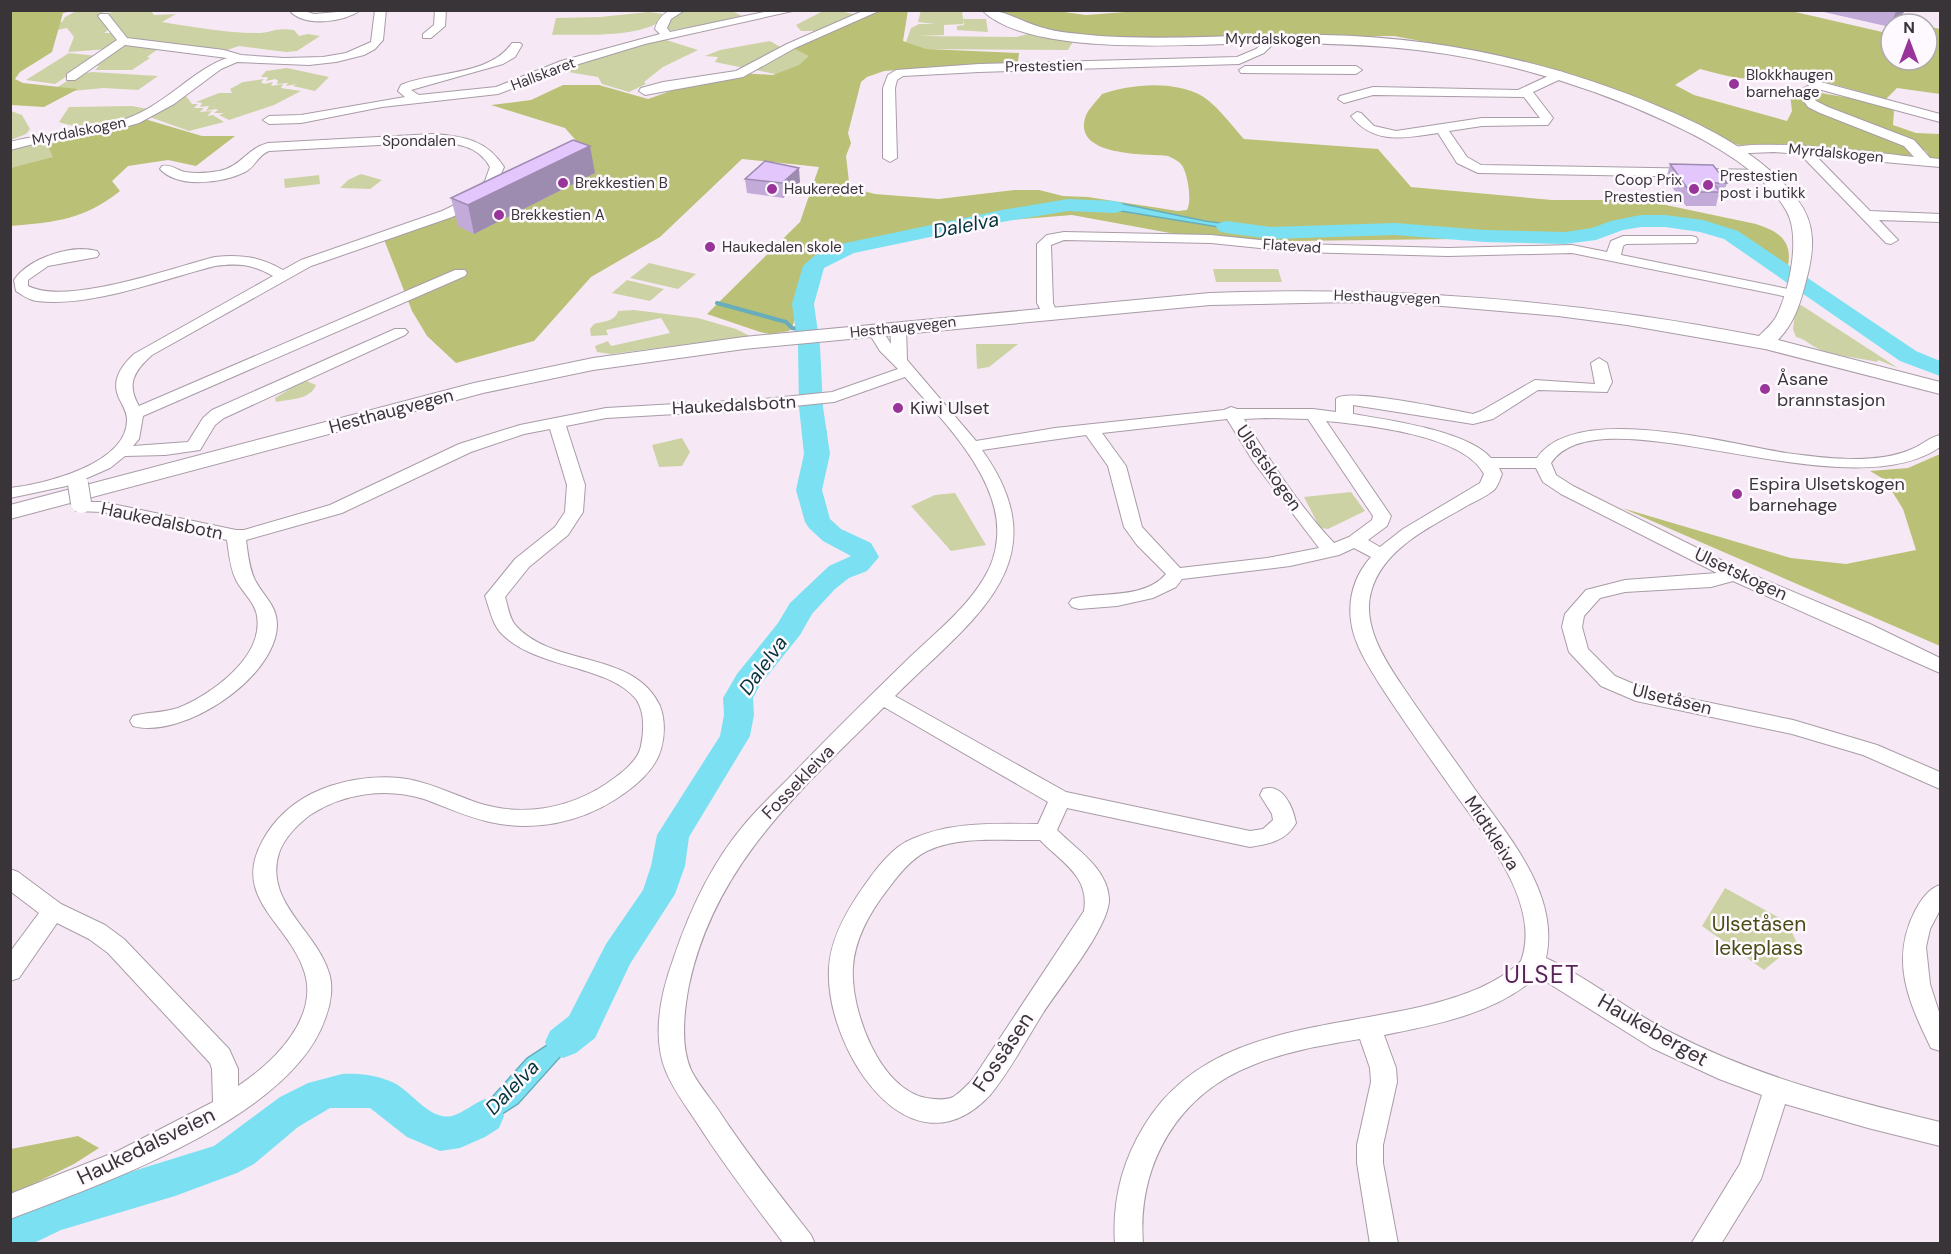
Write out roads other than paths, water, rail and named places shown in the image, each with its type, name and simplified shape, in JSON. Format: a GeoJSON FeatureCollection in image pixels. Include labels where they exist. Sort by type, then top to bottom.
{"type":"FeatureCollection","features":[{"type":"Feature","properties":{"kind":"main road","name":"Myrdalskogen"},"geometry":{"type":"LineString","coordinates":[[989,10],[1010,22],[1071,37],[1114,40],[1358,40],[1418,46],[1496,59],[1559,75],[1617,95],[1668,116],[1732,151],[1764,174],[1793,204],[1799,217],[1805,243],[1802,266],[1792,294]]}},
{"type":"Feature","properties":{"kind":"main road"},"geometry":{"type":"LineString","coordinates":[[1764,343],[1786,317],[1792,294]]}},
{"type":"Feature","properties":{"kind":"main road","name":"Hesthaugvegen"},"geometry":{"type":"LineString","coordinates":[[10,512],[525,377],[629,357],[777,339],[1049,313],[1262,296],[1394,296],[1574,312],[1764,343],[1941,388]]}},
{"type":"Feature","properties":{"kind":"main road"},"geometry":{"type":"LineString","coordinates":[[1786,317],[1792,339],[1792,349]]}},
{"type":"Feature","properties":{"kind":"street"},"geometry":{"type":"LineString","coordinates":[[294,10],[300,16],[356,10]]}},
{"type":"Feature","properties":{"kind":"street","name":"Myrdalskogen"},"geometry":{"type":"LineString","coordinates":[[123,41],[224,53],[239,58],[296,60],[333,58],[361,52],[376,44],[379,39],[378,21],[381,10]]}},
{"type":"Feature","properties":{"kind":"street"},"geometry":{"type":"LineString","coordinates":[[427,36],[439,26],[441,10]]}},
{"type":"Feature","properties":{"kind":"street"},"geometry":{"type":"LineString","coordinates":[[667,35],[661,29],[663,22],[669,15],[680,10]]}},
{"type":"Feature","properties":{"kind":"street","name":"Hallskaret"},"geometry":{"type":"LineString","coordinates":[[268,120],[300,119],[368,105],[504,89],[557,67],[667,35],[792,10]]}},
{"type":"Feature","properties":{"kind":"street"},"geometry":{"type":"LineString","coordinates":[[645,91],[740,74],[791,46],[876,10]]}},
{"type":"Feature","properties":{"kind":"street"},"geometry":{"type":"LineString","coordinates":[[71,77],[123,41],[104,16]]}},
{"type":"Feature","properties":{"kind":"street","name":"Prestestien"},"geometry":{"type":"LineString","coordinates":[[890,158],[889,88],[892,78],[900,74],[979,68],[1239,60],[1260,51],[1272,39]]}},
{"type":"Feature","properties":{"kind":"street","name":"Hallskaret"},"geometry":{"type":"LineString","coordinates":[[417,99],[404,91],[405,88],[491,64],[512,52],[516,45]]}},
{"type":"Feature","properties":{"kind":"street","name":"Myrdalskogen"},"geometry":{"type":"LineString","coordinates":[[10,146],[50,136],[111,127],[135,119],[181,94],[218,66],[239,58]]}},
{"type":"Feature","properties":{"kind":"street"},"geometry":{"type":"LineString","coordinates":[[1245,70],[1356,70]]}},
{"type":"Feature","properties":{"kind":"street"},"geometry":{"type":"LineString","coordinates":[[1344,99],[1373,91],[1520,94],[1559,75]]}},
{"type":"Feature","properties":{"kind":"street"},"geometry":{"type":"LineString","coordinates":[[1925,160],[1909,143],[1824,110],[1812,104],[1803,92],[1817,85],[1877,100],[1911,113],[1941,118]]}},
{"type":"Feature","properties":{"kind":"street"},"geometry":{"type":"LineString","coordinates":[[1357,116],[1370,129],[1396,135],[1482,122],[1544,122],[1547,118],[1527,92]]}},
{"type":"Feature","properties":{"kind":"street"},"geometry":{"type":"LineString","coordinates":[[1441,129],[1462,160],[1478,169],[1764,174]]}},
{"type":"Feature","properties":{"kind":"street","name":"Spondalen"},"geometry":{"type":"LineString","coordinates":[[134,414],[126,397],[123,381],[125,373],[137,359],[160,343],[282,275],[326,255],[438,218],[472,202],[491,182],[496,172],[495,163],[489,154],[476,145],[432,138],[268,147],[258,150],[242,169],[198,177],[180,176],[167,169]]}},
{"type":"Feature","properties":{"kind":"street","name":"Myrdalskogen"},"geometry":{"type":"LineString","coordinates":[[1732,151],[1774,148],[1941,163]]}},
{"type":"Feature","properties":{"kind":"street"},"geometry":{"type":"LineString","coordinates":[[1804,151],[1891,240]]}},
{"type":"Feature","properties":{"kind":"street"},"geometry":{"type":"LineString","coordinates":[[1866,215],[1941,218]]}},
{"type":"Feature","properties":{"kind":"street","name":"Flatevad"},"geometry":{"type":"LineString","coordinates":[[1049,313],[1045,295],[1044,244],[1048,239],[1057,236],[1212,239],[1299,248],[1448,252],[1572,249],[1792,294]]}},
{"type":"Feature","properties":{"kind":"street"},"geometry":{"type":"LineString","coordinates":[[1613,256],[1616,244],[1623,240],[1691,240]]}},
{"type":"Feature","properties":{"kind":"street"},"geometry":{"type":"LineString","coordinates":[[92,254],[53,260],[33,267],[21,280],[21,288],[34,295],[78,295],[232,259],[258,263],[282,275]]}},
{"type":"Feature","properties":{"kind":"street"},"geometry":{"type":"LineString","coordinates":[[10,493],[78,481],[120,451],[133,433],[134,414],[460,273]]}},
{"type":"Feature","properties":{"kind":"street"},"geometry":{"type":"LineString","coordinates":[[898,328],[904,366]]}},
{"type":"Feature","properties":{"kind":"street","name":"Fossekleiva"},"geometry":{"type":"LineString","coordinates":[[801,1244],[737,1161],[683,1080],[677,1067],[672,1041],[674,1004],[687,950],[698,922],[736,851],[785,794],[966,614],[989,586],[1004,554],[1006,529],[1002,504],[991,478],[971,447],[904,366],[879,341],[876,330]]}},
{"type":"Feature","properties":{"kind":"street"},"geometry":{"type":"LineString","coordinates":[[120,451],[194,446],[209,422],[218,414],[400,332]]}},
{"type":"Feature","properties":{"kind":"street"},"geometry":{"type":"LineString","coordinates":[[1345,417],[1344,399],[1372,401],[1461,419],[1477,419],[1535,385],[1601,389],[1604,382],[1599,363]]}},
{"type":"Feature","properties":{"kind":"street","name":"Haukedalsbotn"},"geometry":{"type":"LineString","coordinates":[[78,481],[82,507],[110,509],[236,536],[336,509],[465,447],[501,435],[556,422],[629,410],[823,398],[848,393],[904,366]]}},
{"type":"Feature","properties":{"kind":"street","name":"Ulsetskogen"},"geometry":{"type":"LineString","coordinates":[[971,447],[1015,438],[1231,412],[1313,414],[1345,417],[1453,441],[1475,452],[1490,468]]}},
{"type":"Feature","properties":{"kind":"street","name":"Ulsetskogen"},"geometry":{"type":"LineString","coordinates":[[1231,412],[1259,457],[1314,532],[1332,551]]}},
{"type":"Feature","properties":{"kind":"street"},"geometry":{"type":"LineString","coordinates":[[1079,603],[1146,594],[1163,587],[1176,574],[1300,558],[1332,551],[1355,541],[1378,525],[1382,516],[1313,414]]}},
{"type":"Feature","properties":{"kind":"street"},"geometry":{"type":"LineString","coordinates":[[226,1107],[261,1084],[281,1068],[296,1051],[307,1034],[318,997],[316,968],[302,943],[268,895],[262,882],[267,853],[279,832],[290,819],[307,806],[326,796],[344,790],[386,786],[407,787],[428,792],[475,810],[496,815],[536,818],[561,815],[602,798],[631,777],[651,750],[654,721],[651,705],[642,692],[629,682],[611,674],[536,648],[520,640],[508,630],[501,618],[495,596],[522,563],[562,531],[574,512],[576,485],[556,422]]}},
{"type":"Feature","properties":{"kind":"street"},"geometry":{"type":"LineString","coordinates":[[1091,429],[1117,466],[1133,527],[1143,541],[1176,574]]}},
{"type":"Feature","properties":{"kind":"street"},"geometry":{"type":"LineString","coordinates":[[1490,468],[1519,472],[1544,469],[1548,453],[1563,444],[1606,434],[1638,434],[1840,464],[1876,463],[1911,456],[1941,440]]}},
{"type":"Feature","properties":{"kind":"street","name":"Midtkleiva"},"geometry":{"type":"LineString","coordinates":[[1490,468],[1488,486],[1406,535],[1380,555],[1367,574],[1360,597],[1360,618],[1365,639],[1379,666],[1503,846],[1525,884],[1536,926],[1533,963]]}},
{"type":"Feature","properties":{"kind":"street","name":"Ulsetskogen"},"geometry":{"type":"LineString","coordinates":[[1544,469],[1567,490],[1734,573],[1941,666]]}},
{"type":"Feature","properties":{"kind":"street","name":"Haukedalsbotn"},"geometry":{"type":"LineString","coordinates":[[140,721],[159,721],[182,714],[213,700],[227,690],[259,651],[267,630],[265,608],[247,584],[236,536]]}},
{"type":"Feature","properties":{"kind":"street"},"geometry":{"type":"LineString","coordinates":[[1355,541],[1380,555]]}},
{"type":"Feature","properties":{"kind":"street","name":"Ulsetåsen"},"geometry":{"type":"LineString","coordinates":[[1734,573],[1711,581],[1625,586],[1593,594],[1575,614],[1572,627],[1579,652],[1608,681],[1643,696],[1793,727],[1870,750],[1941,781]]}},
{"type":"Feature","properties":{"kind":"street"},"geometry":{"type":"LineString","coordinates":[[882,697],[1036,787],[1061,799],[1250,839],[1269,836],[1285,823],[1283,812],[1271,795]]}},
{"type":"Feature","properties":{"kind":"street"},"geometry":{"type":"LineString","coordinates":[[1045,832],[1061,799]]}},
{"type":"Feature","properties":{"kind":"street","name":"Fossåsen"},"geometry":{"type":"LineString","coordinates":[[1045,832],[1094,882],[1100,896],[1096,911],[996,1066],[970,1099],[961,1106],[941,1111],[908,1104],[881,1082],[866,1060],[855,1040],[844,1005],[841,988],[842,960],[856,919],[880,882],[903,855],[920,844],[963,835],[1045,832]]}},
{"type":"Feature","properties":{"kind":"street","name":"Haukedalsveien"},"geometry":{"type":"LineString","coordinates":[[10,878],[53,911],[97,932],[116,946],[198,1030],[220,1057],[225,1069],[226,1107],[152,1148],[10,1207]]}},
{"type":"Feature","properties":{"kind":"street"},"geometry":{"type":"LineString","coordinates":[[1941,894],[1928,907],[1919,925],[1915,945],[1914,973],[1921,1000],[1941,1040]]}},
{"type":"Feature","properties":{"kind":"street"},"geometry":{"type":"LineString","coordinates":[[10,971],[53,911]]}},
{"type":"Feature","properties":{"kind":"street"},"geometry":{"type":"LineString","coordinates":[[1129,1244],[1130,1194],[1141,1157],[1157,1126],[1188,1091],[1244,1057],[1304,1040],[1431,1015],[1478,1000],[1522,975],[1533,963]]}},
{"type":"Feature","properties":{"kind":"street","name":"Haukeberget"},"geometry":{"type":"LineString","coordinates":[[1533,963],[1583,989],[1661,1040],[1776,1090],[1873,1118],[1941,1134]]}},
{"type":"Feature","properties":{"kind":"street"},"geometry":{"type":"LineString","coordinates":[[1369,1028],[1383,1068],[1384,1082],[1370,1154],[1384,1244]]}},
{"type":"Feature","properties":{"kind":"street"},"geometry":{"type":"LineString","coordinates":[[1705,1244],[1751,1170],[1776,1090]]}},
{"type":"Feature","properties":{"kind":"water"},"geometry":{"type":"Polygon","coordinates":[[[1078,202],[1119,203],[1205,221],[1256,228],[1268,235],[1096,207],[1076,207],[1078,202]]]}},
{"type":"Feature","properties":{"kind":"water"},"geometry":{"type":"Polygon","coordinates":[[[1370,227],[1382,230],[1272,236],[1260,229],[1370,227]]]}},
{"type":"Feature","properties":{"kind":"water"},"geometry":{"type":"Polygon","coordinates":[[[816,407],[826,432],[821,461],[811,484],[815,502],[821,514],[818,519],[810,516],[813,513],[806,497],[812,445],[810,429],[803,408],[816,407]]]}},
{"type":"Feature","properties":{"kind":"water"},"geometry":{"type":"Polygon","coordinates":[[[590,1014],[589,1025],[518,1104],[471,1134],[452,1135],[493,1096],[527,1058],[590,1014]]]}},
{"type":"Feature","properties":{"kind":"water"},"geometry":{"type":"Polygon","coordinates":[[[236,1154],[180,1192],[153,1199],[142,1189],[194,1157],[236,1154]]]}},
{"type":"Feature","properties":{"kind":"waterway","name":"Dalelva"},"geometry":{"type":"LineString","coordinates":[[563,1042],[582,1027],[618,954],[658,894],[668,866],[673,835],[735,736],[739,715],[738,698],[747,681],[790,628],[800,609],[825,583],[839,572],[857,565],[865,557],[861,549],[832,535],[818,522],[809,490],[817,454],[811,407],[809,346],[803,304],[814,266],[821,260],[848,248],[1002,216],[1068,205],[1115,207]]}},
{"type":"Feature","properties":{"kind":"waterway"},"geometry":{"type":"LineString","coordinates":[[1226,227],[1271,233],[1395,229],[1485,236],[1565,238],[1596,234],[1618,225],[1641,221],[1665,221],[1703,226],[1731,235],[1908,356],[1940,369]]}},
{"type":"Feature","properties":{"kind":"waterway"},"geometry":{"type":"LineString","coordinates":[[717,303],[786,322],[792,328],[806,330]]}},
{"type":"Feature","properties":{"kind":"waterway","name":"Dalelva"},"geometry":{"type":"LineString","coordinates":[[10,1234],[56,1213],[175,1178],[228,1159],[240,1152],[257,1135],[284,1115],[303,1103],[330,1092],[355,1090],[380,1094],[410,1118],[440,1133],[450,1134],[460,1131],[485,1116]]}},
{"type":"Feature","properties":{"kind":"place","name":"Blokkhaugen barnehage"},"geometry":{"type":"Point","coordinates":[1734,84]}},
{"type":"Feature","properties":{"kind":"place","name":"Brekkestien B"},"geometry":{"type":"Point","coordinates":[563,183]}},
{"type":"Feature","properties":{"kind":"place","name":"Prestestien post i butikk"},"geometry":{"type":"Point","coordinates":[1708,185]}},
{"type":"Feature","properties":{"kind":"place","name":"Haukeredet"},"geometry":{"type":"Point","coordinates":[772,189]}},
{"type":"Feature","properties":{"kind":"place","name":"Coop Prix Prestestien"},"geometry":{"type":"Point","coordinates":[1694,189]}},
{"type":"Feature","properties":{"kind":"place","name":"Brekkestien A"},"geometry":{"type":"Point","coordinates":[499,215]}},
{"type":"Feature","properties":{"kind":"place","name":"Haukedalen skole"},"geometry":{"type":"Point","coordinates":[710,247]}},
{"type":"Feature","properties":{"kind":"place","name":"Åsane brannstasjon"},"geometry":{"type":"Point","coordinates":[1765,389]}},
{"type":"Feature","properties":{"kind":"place","name":"Kiwi Ulset"},"geometry":{"type":"Point","coordinates":[898,408]}},
{"type":"Feature","properties":{"kind":"place","name":"Espira Ulsetskogen barnehage"},"geometry":{"type":"Point","coordinates":[1737,494]}},
{"type":"Feature","properties":{"kind":"district","name":"ULSET"},"geometry":{"type":"Point","coordinates":[1542,975]}},
{"type":"Feature","properties":{"kind":"park label","name":"Ulsetåsen lekeplass"},"geometry":{"type":"Point","coordinates":[1759,936]}}]}
